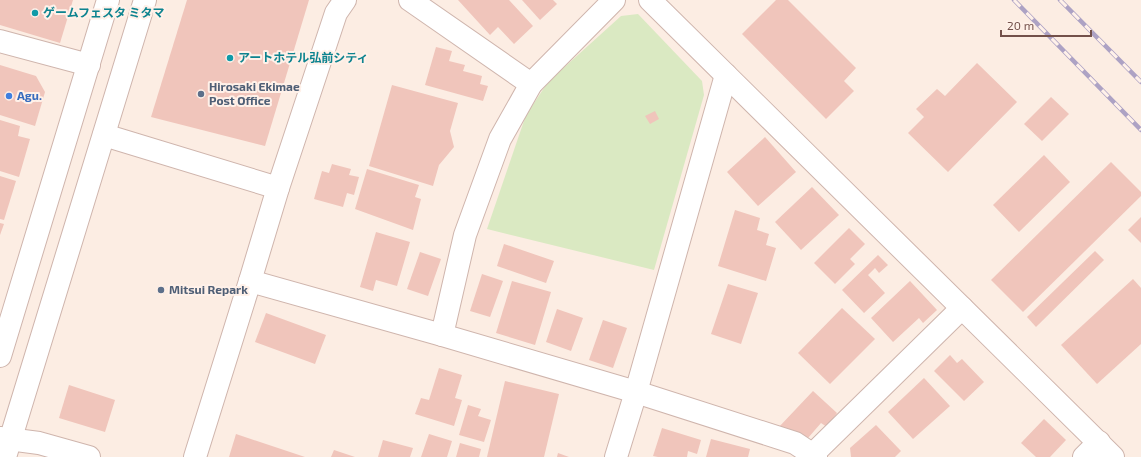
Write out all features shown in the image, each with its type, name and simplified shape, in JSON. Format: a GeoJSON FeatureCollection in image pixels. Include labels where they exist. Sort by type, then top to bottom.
{"type":"FeatureCollection","features":[{"type":"Feature","properties":{"kind":"street"},"geometry":{"type":"LineString","coordinates":[[0,356],[108,0]]}},
{"type":"Feature","properties":{"kind":"street"},"geometry":{"type":"LineString","coordinates":[[89,457],[39,443],[5,445],[104,135],[145,0]]}},
{"type":"Feature","properties":{"kind":"street"},"geometry":{"type":"LineString","coordinates":[[195,457],[278,188],[336,13],[345,0]]}},
{"type":"Feature","properties":{"kind":"street"},"geometry":{"type":"LineString","coordinates":[[410,0],[531,84]]}},
{"type":"Feature","properties":{"kind":"street"},"geometry":{"type":"LineString","coordinates":[[442,335],[465,235],[500,139],[531,84],[614,0]]}},
{"type":"Feature","properties":{"kind":"street"},"geometry":{"type":"LineString","coordinates":[[650,0],[962,308],[1099,452]]}},
{"type":"Feature","properties":{"kind":"street"},"geometry":{"type":"LineString","coordinates":[[0,41],[89,65]]}},
{"type":"Feature","properties":{"kind":"street"},"geometry":{"type":"LineString","coordinates":[[616,457],[636,392],[726,75]]}},
{"type":"Feature","properties":{"kind":"street"},"geometry":{"type":"LineString","coordinates":[[104,135],[278,188]]}},
{"type":"Feature","properties":{"kind":"street"},"geometry":{"type":"LineString","coordinates":[[250,281],[636,392],[795,443],[814,456],[962,308]]}},
{"type":"Feature","properties":{"kind":"green space"},"geometry":{"type":"Polygon","coordinates":[[[638,14],[702,81],[704,95],[654,270],[487,229],[526,115],[548,82],[621,16],[638,14]]]}},
{"type":"Feature","properties":{"kind":"building","name":"ゲームフェスタ ミタマ"},"geometry":{"type":"Polygon","coordinates":[[[0,0],[73,0],[60,43],[0,25],[0,0]]]}},
{"type":"Feature","properties":{"kind":"building","name":"アートホテル弘前シティ"},"geometry":{"type":"Polygon","coordinates":[[[187,0],[309,0],[265,146],[151,117],[187,0]]]}},
{"type":"Feature","properties":{"kind":"building"},"geometry":{"type":"Polygon","coordinates":[[[458,0],[509,0],[533,26],[514,44],[498,27],[490,35],[458,0]]]}},
{"type":"Feature","properties":{"kind":"building"},"geometry":{"type":"Polygon","coordinates":[[[522,0],[553,0],[557,4],[540,20],[522,0]]]}},
{"type":"Feature","properties":{"kind":"building"},"geometry":{"type":"Polygon","coordinates":[[[776,0],[788,0],[856,68],[844,81],[854,91],[826,119],[742,34],[776,0]]]}},
{"type":"Feature","properties":{"kind":"building"},"geometry":{"type":"Polygon","coordinates":[[[436,47],[452,51],[449,61],[465,65],[463,71],[482,76],[480,84],[488,86],[483,101],[425,85],[436,47]]]}},
{"type":"Feature","properties":{"kind":"building"},"geometry":{"type":"Polygon","coordinates":[[[977,63],[1017,102],[948,172],[908,133],[924,117],[916,109],[937,89],[945,96],[977,63]]]}},
{"type":"Feature","properties":{"kind":"building"},"geometry":{"type":"Polygon","coordinates":[[[0,65],[36,76],[45,92],[35,126],[0,115],[0,65]]]}},
{"type":"Feature","properties":{"kind":"building"},"geometry":{"type":"Polygon","coordinates":[[[392,85],[458,103],[450,131],[454,147],[439,165],[433,186],[369,166],[392,85]]]}},
{"type":"Feature","properties":{"kind":"building"},"geometry":{"type":"Polygon","coordinates":[[[1051,97],[1069,114],[1042,141],[1024,124],[1051,97]]]}},
{"type":"Feature","properties":{"kind":"building"},"geometry":{"type":"Polygon","coordinates":[[[655,111],[659,119],[650,124],[645,116],[655,111]]]}},
{"type":"Feature","properties":{"kind":"building"},"geometry":{"type":"Polygon","coordinates":[[[0,120],[20,126],[18,136],[30,139],[19,177],[0,171],[0,120]]]}},
{"type":"Feature","properties":{"kind":"building"},"geometry":{"type":"Polygon","coordinates":[[[765,137],[796,172],[758,206],[727,172],[765,137]]]}},
{"type":"Feature","properties":{"kind":"building"},"geometry":{"type":"Polygon","coordinates":[[[1044,155],[1070,182],[1019,232],[993,205],[1044,155]]]}},
{"type":"Feature","properties":{"kind":"building"},"geometry":{"type":"Polygon","coordinates":[[[1111,162],[1141,192],[1141,196],[1023,312],[991,280],[1111,162]]]}},
{"type":"Feature","properties":{"kind":"building"},"geometry":{"type":"Polygon","coordinates":[[[332,164],[351,169],[349,175],[359,177],[354,195],[347,193],[343,207],[314,199],[322,171],[329,173],[332,164]]]}},
{"type":"Feature","properties":{"kind":"building"},"geometry":{"type":"Polygon","coordinates":[[[367,169],[419,185],[415,197],[421,199],[413,230],[355,209],[367,169]]]}},
{"type":"Feature","properties":{"kind":"building"},"geometry":{"type":"Polygon","coordinates":[[[0,176],[16,181],[4,220],[0,219],[0,176]]]}},
{"type":"Feature","properties":{"kind":"building"},"geometry":{"type":"Polygon","coordinates":[[[812,187],[839,215],[801,250],[775,222],[812,187]]]}},
{"type":"Feature","properties":{"kind":"building"},"geometry":{"type":"Polygon","coordinates":[[[735,210],[760,218],[757,230],[769,234],[766,245],[776,248],[766,281],[718,266],[735,210]]]}},
{"type":"Feature","properties":{"kind":"building"},"geometry":{"type":"Polygon","coordinates":[[[1141,217],[1141,243],[1128,230],[1141,217]]]}},
{"type":"Feature","properties":{"kind":"building"},"geometry":{"type":"Polygon","coordinates":[[[0,223],[4,224],[0,235],[0,223]]]}},
{"type":"Feature","properties":{"kind":"building"},"geometry":{"type":"Polygon","coordinates":[[[849,228],[865,244],[850,259],[855,264],[835,284],[814,263],[849,228]]]}},
{"type":"Feature","properties":{"kind":"building"},"geometry":{"type":"Polygon","coordinates":[[[376,232],[410,242],[397,286],[376,280],[373,291],[360,287],[376,232]]]}},
{"type":"Feature","properties":{"kind":"building"},"geometry":{"type":"Polygon","coordinates":[[[504,244],[554,261],[546,283],[497,266],[504,244]]]}},
{"type":"Feature","properties":{"kind":"building"},"geometry":{"type":"Polygon","coordinates":[[[1095,251],[1104,260],[1036,327],[1027,317],[1095,251]]]}},
{"type":"Feature","properties":{"kind":"building"},"geometry":{"type":"Polygon","coordinates":[[[420,252],[441,259],[428,296],[407,289],[420,252]]]}},
{"type":"Feature","properties":{"kind":"building"},"geometry":{"type":"Polygon","coordinates":[[[878,255],[888,265],[879,273],[875,268],[868,275],[885,293],[864,313],[842,290],[878,255]]]}},
{"type":"Feature","properties":{"kind":"building"},"geometry":{"type":"Polygon","coordinates":[[[482,274],[503,281],[490,317],[470,311],[482,274]]]}},
{"type":"Feature","properties":{"kind":"building"},"geometry":{"type":"Polygon","coordinates":[[[1133,279],[1141,288],[1141,344],[1097,384],[1061,345],[1133,279]]]}},
{"type":"Feature","properties":{"kind":"building"},"geometry":{"type":"Polygon","coordinates":[[[512,281],[551,292],[535,345],[496,333],[512,281]]]}},
{"type":"Feature","properties":{"kind":"building"},"geometry":{"type":"Polygon","coordinates":[[[910,281],[937,310],[923,323],[919,318],[893,342],[871,318],[910,281]]]}},
{"type":"Feature","properties":{"kind":"building"},"geometry":{"type":"Polygon","coordinates":[[[728,284],[758,293],[741,344],[711,334],[728,284]]]}},
{"type":"Feature","properties":{"kind":"building"},"geometry":{"type":"Polygon","coordinates":[[[842,308],[875,339],[830,384],[798,353],[842,308]]]}},
{"type":"Feature","properties":{"kind":"building"},"geometry":{"type":"Polygon","coordinates":[[[557,309],[583,318],[571,351],[546,342],[557,309]]]}},
{"type":"Feature","properties":{"kind":"building"},"geometry":{"type":"Polygon","coordinates":[[[266,313],[326,335],[315,364],[255,342],[266,313]]]}},
{"type":"Feature","properties":{"kind":"building"},"geometry":{"type":"Polygon","coordinates":[[[603,320],[627,328],[613,368],[589,360],[603,320]]]}},
{"type":"Feature","properties":{"kind":"building"},"geometry":{"type":"Polygon","coordinates":[[[950,355],[957,363],[962,359],[984,382],[964,401],[934,371],[950,355]]]}},
{"type":"Feature","properties":{"kind":"building"},"geometry":{"type":"Polygon","coordinates":[[[439,368],[462,375],[455,398],[462,400],[454,426],[415,414],[421,398],[429,400],[439,368]]]}},
{"type":"Feature","properties":{"kind":"building"},"geometry":{"type":"Polygon","coordinates":[[[924,378],[950,406],[913,439],[888,412],[924,378]]]}},
{"type":"Feature","properties":{"kind":"building"},"geometry":{"type":"Polygon","coordinates":[[[505,381],[559,394],[544,457],[487,457],[505,381]]]}},
{"type":"Feature","properties":{"kind":"building"},"geometry":{"type":"Polygon","coordinates":[[[69,385],[115,400],[105,432],[59,418],[69,385]]]}},
{"type":"Feature","properties":{"kind":"building"},"geometry":{"type":"Polygon","coordinates":[[[813,391],[837,413],[827,427],[821,423],[808,438],[778,428],[813,391]]]}},
{"type":"Feature","properties":{"kind":"building"},"geometry":{"type":"Polygon","coordinates":[[[468,405],[481,409],[478,416],[491,420],[484,442],[459,435],[468,405]]]}},
{"type":"Feature","properties":{"kind":"building"},"geometry":{"type":"Polygon","coordinates":[[[1044,419],[1066,440],[1050,457],[1036,457],[1021,443],[1044,419]]]}},
{"type":"Feature","properties":{"kind":"building"},"geometry":{"type":"Polygon","coordinates":[[[876,425],[901,451],[895,457],[851,457],[850,448],[876,425]]]}},
{"type":"Feature","properties":{"kind":"building"},"geometry":{"type":"Polygon","coordinates":[[[662,428],[701,440],[697,454],[688,451],[687,457],[653,456],[662,428]]]}},
{"type":"Feature","properties":{"kind":"building"},"geometry":{"type":"Polygon","coordinates":[[[236,434],[305,457],[229,457],[236,434]]]}},
{"type":"Feature","properties":{"kind":"building"},"geometry":{"type":"Polygon","coordinates":[[[429,434],[452,441],[447,457],[421,457],[429,434]]]}},
{"type":"Feature","properties":{"kind":"building"},"geometry":{"type":"Polygon","coordinates":[[[711,439],[750,449],[748,457],[706,457],[711,439]]]}},
{"type":"Feature","properties":{"kind":"building"},"geometry":{"type":"Polygon","coordinates":[[[383,440],[413,448],[410,457],[378,457],[383,440]]]}},
{"type":"Feature","properties":{"kind":"building"},"geometry":{"type":"Polygon","coordinates":[[[460,443],[481,449],[479,457],[456,457],[460,443]]]}},
{"type":"Feature","properties":{"kind":"building"},"geometry":{"type":"Polygon","coordinates":[[[334,450],[355,457],[331,457],[334,450]]]}},
{"type":"Feature","properties":{"kind":"building"},"geometry":{"type":"Polygon","coordinates":[[[558,453],[569,457],[557,457],[558,453]]]}},
{"type":"Feature","properties":{"kind":"railway"},"geometry":{"type":"LineString","coordinates":[[1014,0],[1141,130]]}},
{"type":"Feature","properties":{"kind":"railway"},"geometry":{"type":"LineString","coordinates":[[1060,0],[1141,82]]}},
{"type":"Feature","properties":{"kind":"place","name":"ゲームフェスタ ミタマ"},"geometry":{"type":"Point","coordinates":[35,13]}},
{"type":"Feature","properties":{"kind":"place","name":"アートホテル弘前シティ"},"geometry":{"type":"Point","coordinates":[230,58]}},
{"type":"Feature","properties":{"kind":"place","name":"Hirosaki Ekimae Post Office"},"geometry":{"type":"Point","coordinates":[201,94]}},
{"type":"Feature","properties":{"kind":"place","name":"Agu."},"geometry":{"type":"Point","coordinates":[9,96]}},
{"type":"Feature","properties":{"kind":"place","name":"Mitsui Repark"},"geometry":{"type":"Point","coordinates":[161,290]}}]}
